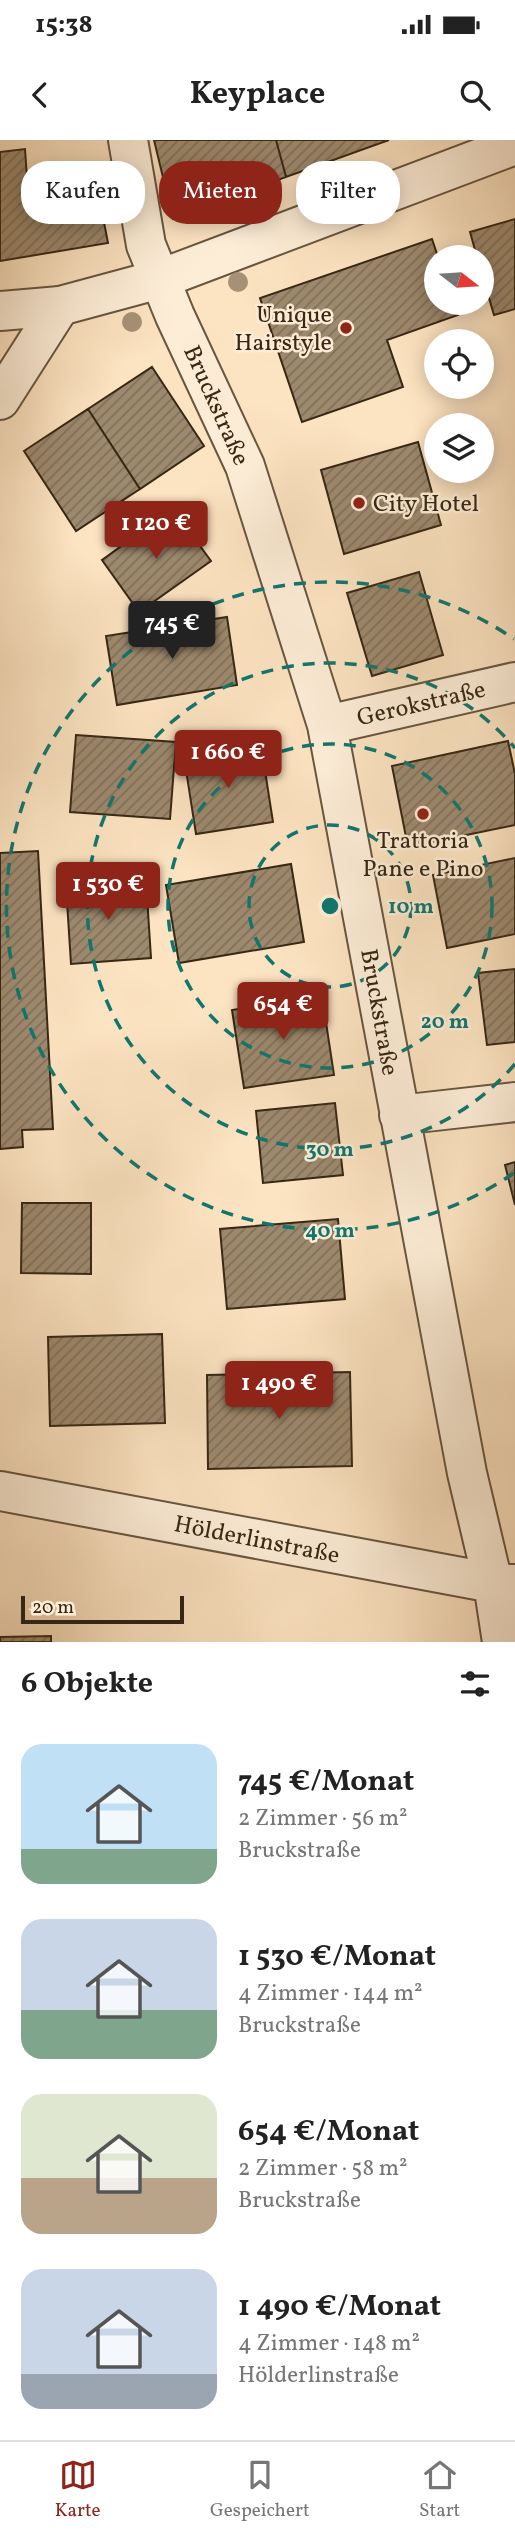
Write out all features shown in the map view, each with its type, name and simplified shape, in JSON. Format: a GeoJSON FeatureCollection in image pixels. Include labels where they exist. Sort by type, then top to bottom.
{"type":"FeatureCollection","features":[{"type":"Feature","properties":{"kind":"street","name":"Bruckstraße"},"geometry":{"type":"LineString","coordinates":[[128,140],[146,245],[174,316],[245,466],[327,725],[467,1473],[504,1583],[502,1642]]}},
{"type":"Feature","properties":{"kind":"street"},"geometry":{"type":"LineString","coordinates":[[0,311],[60,306],[160,279],[515,145]]}},
{"type":"Feature","properties":{"kind":"street"},"geometry":{"type":"LineString","coordinates":[[0,400],[60,306]]}},
{"type":"Feature","properties":{"kind":"street","name":"Gerokstraße"},"geometry":{"type":"LineString","coordinates":[[327,725],[515,682]]}},
{"type":"Feature","properties":{"kind":"street"},"geometry":{"type":"LineString","coordinates":[[399,1115],[515,1102]]}},
{"type":"Feature","properties":{"kind":"street","name":"Hölderlinstraße"},"geometry":{"type":"LineString","coordinates":[[0,1491],[504,1583]]}},
{"type":"Feature","properties":{"kind":"building"},"geometry":{"type":"Polygon","coordinates":[[[154,140],[276,140],[282,161],[159,161],[154,140]]]}},
{"type":"Feature","properties":{"kind":"building"},"geometry":{"type":"Polygon","coordinates":[[[276,140],[389,140],[331,161],[296,161],[296,173],[286,177],[276,140]]]}},
{"type":"Feature","properties":{"kind":"building"},"geometry":{"type":"Polygon","coordinates":[[[25,149],[26,161],[21,161],[21,224],[104,224],[108,243],[0,261],[0,152],[25,149]]]}},
{"type":"Feature","properties":{"kind":"building"},"geometry":{"type":"Polygon","coordinates":[[[282,162],[286,177],[282,178],[282,162]]]}},
{"type":"Feature","properties":{"kind":"building"},"geometry":{"type":"Polygon","coordinates":[[[515,219],[515,309],[494,315],[494,245],[474,245],[470,232],[515,219]]]}},
{"type":"Feature","properties":{"kind":"building","name":"Unique Hairstyle"},"geometry":{"type":"Polygon","coordinates":[[[432,239],[434,245],[424,245],[424,315],[458,315],[387,340],[403,387],[302,422],[260,298],[432,239]]]}},
{"type":"Feature","properties":{"kind":"building"},"geometry":{"type":"Polygon","coordinates":[[[152,367],[204,446],[140,489],[88,409],[152,367]]]}},
{"type":"Feature","properties":{"kind":"building"},"geometry":{"type":"Polygon","coordinates":[[[88,409],[140,489],[76,531],[24,451],[88,409]]]}},
{"type":"Feature","properties":{"kind":"building"},"geometry":{"type":"Polygon","coordinates":[[[418,442],[424,464],[424,483],[429,483],[441,525],[344,554],[321,470],[418,442]]]}},
{"type":"Feature","properties":{"kind":"building"},"geometry":{"type":"Polygon","coordinates":[[[173,509],[211,561],[139,612],[102,560],[173,509]]]}},
{"type":"Feature","properties":{"kind":"building"},"geometry":{"type":"Polygon","coordinates":[[[419,572],[443,655],[372,676],[347,593],[419,572]]]}},
{"type":"Feature","properties":{"kind":"building"},"geometry":{"type":"Polygon","coordinates":[[[227,617],[237,685],[117,705],[106,636],[227,617]]]}},
{"type":"Feature","properties":{"kind":"building"},"geometry":{"type":"Polygon","coordinates":[[[76,735],[176,742],[170,819],[70,812],[76,735]]]}},
{"type":"Feature","properties":{"kind":"building"},"geometry":{"type":"Polygon","coordinates":[[[508,741],[515,774],[515,825],[408,847],[392,766],[508,741]]]}},
{"type":"Feature","properties":{"kind":"building"},"geometry":{"type":"Polygon","coordinates":[[[261,745],[273,822],[196,834],[184,757],[261,745]]]}},
{"type":"Feature","properties":{"kind":"building"},"geometry":{"type":"Polygon","coordinates":[[[38,851],[53,1129],[22,1130],[23,1147],[0,1149],[0,853],[38,851]]]}},
{"type":"Feature","properties":{"kind":"building"},"geometry":{"type":"Polygon","coordinates":[[[515,858],[515,934],[447,948],[433,875],[515,858]]]}},
{"type":"Feature","properties":{"kind":"building"},"geometry":{"type":"Polygon","coordinates":[[[291,864],[304,942],[179,963],[166,885],[291,864]]]}},
{"type":"Feature","properties":{"kind":"building"},"geometry":{"type":"Polygon","coordinates":[[[146,881],[151,958],[71,964],[66,886],[146,881]]]}},
{"type":"Feature","properties":{"kind":"building"},"geometry":{"type":"Polygon","coordinates":[[[515,969],[515,1042],[487,1045],[478,973],[515,969]]]}},
{"type":"Feature","properties":{"kind":"building"},"geometry":{"type":"Polygon","coordinates":[[[322,996],[334,1075],[244,1088],[232,1010],[322,996]]]}},
{"type":"Feature","properties":{"kind":"building"},"geometry":{"type":"Polygon","coordinates":[[[335,1103],[343,1175],[263,1183],[256,1111],[335,1103]]]}},
{"type":"Feature","properties":{"kind":"building"},"geometry":{"type":"Polygon","coordinates":[[[515,1162],[515,1205],[505,1165],[515,1162]]]}},
{"type":"Feature","properties":{"kind":"building"},"geometry":{"type":"Polygon","coordinates":[[[22,1203],[91,1203],[91,1274],[21,1273],[22,1203]]]}},
{"type":"Feature","properties":{"kind":"building"},"geometry":{"type":"Polygon","coordinates":[[[338,1219],[345,1299],[227,1309],[220,1229],[338,1219]]]}},
{"type":"Feature","properties":{"kind":"building"},"geometry":{"type":"Polygon","coordinates":[[[162,1334],[165,1423],[50,1426],[48,1337],[162,1334]]]}},
{"type":"Feature","properties":{"kind":"building"},"geometry":{"type":"Polygon","coordinates":[[[350,1372],[352,1466],[208,1469],[207,1375],[350,1372]]]}},
{"type":"Feature","properties":{"kind":"building"},"geometry":{"type":"Polygon","coordinates":[[[51,1636],[51,1642],[0,1642],[0,1637],[51,1636]]]}},
{"type":"Feature","properties":{"kind":"place","name":"Unique Hairstyle"},"geometry":{"type":"Point","coordinates":[346,328]}},
{"type":"Feature","properties":{"kind":"place","name":"City Hotel"},"geometry":{"type":"Point","coordinates":[359,503]}},
{"type":"Feature","properties":{"kind":"place","name":"Trattoria Pane e Pino"},"geometry":{"type":"Point","coordinates":[423,814]}}]}
